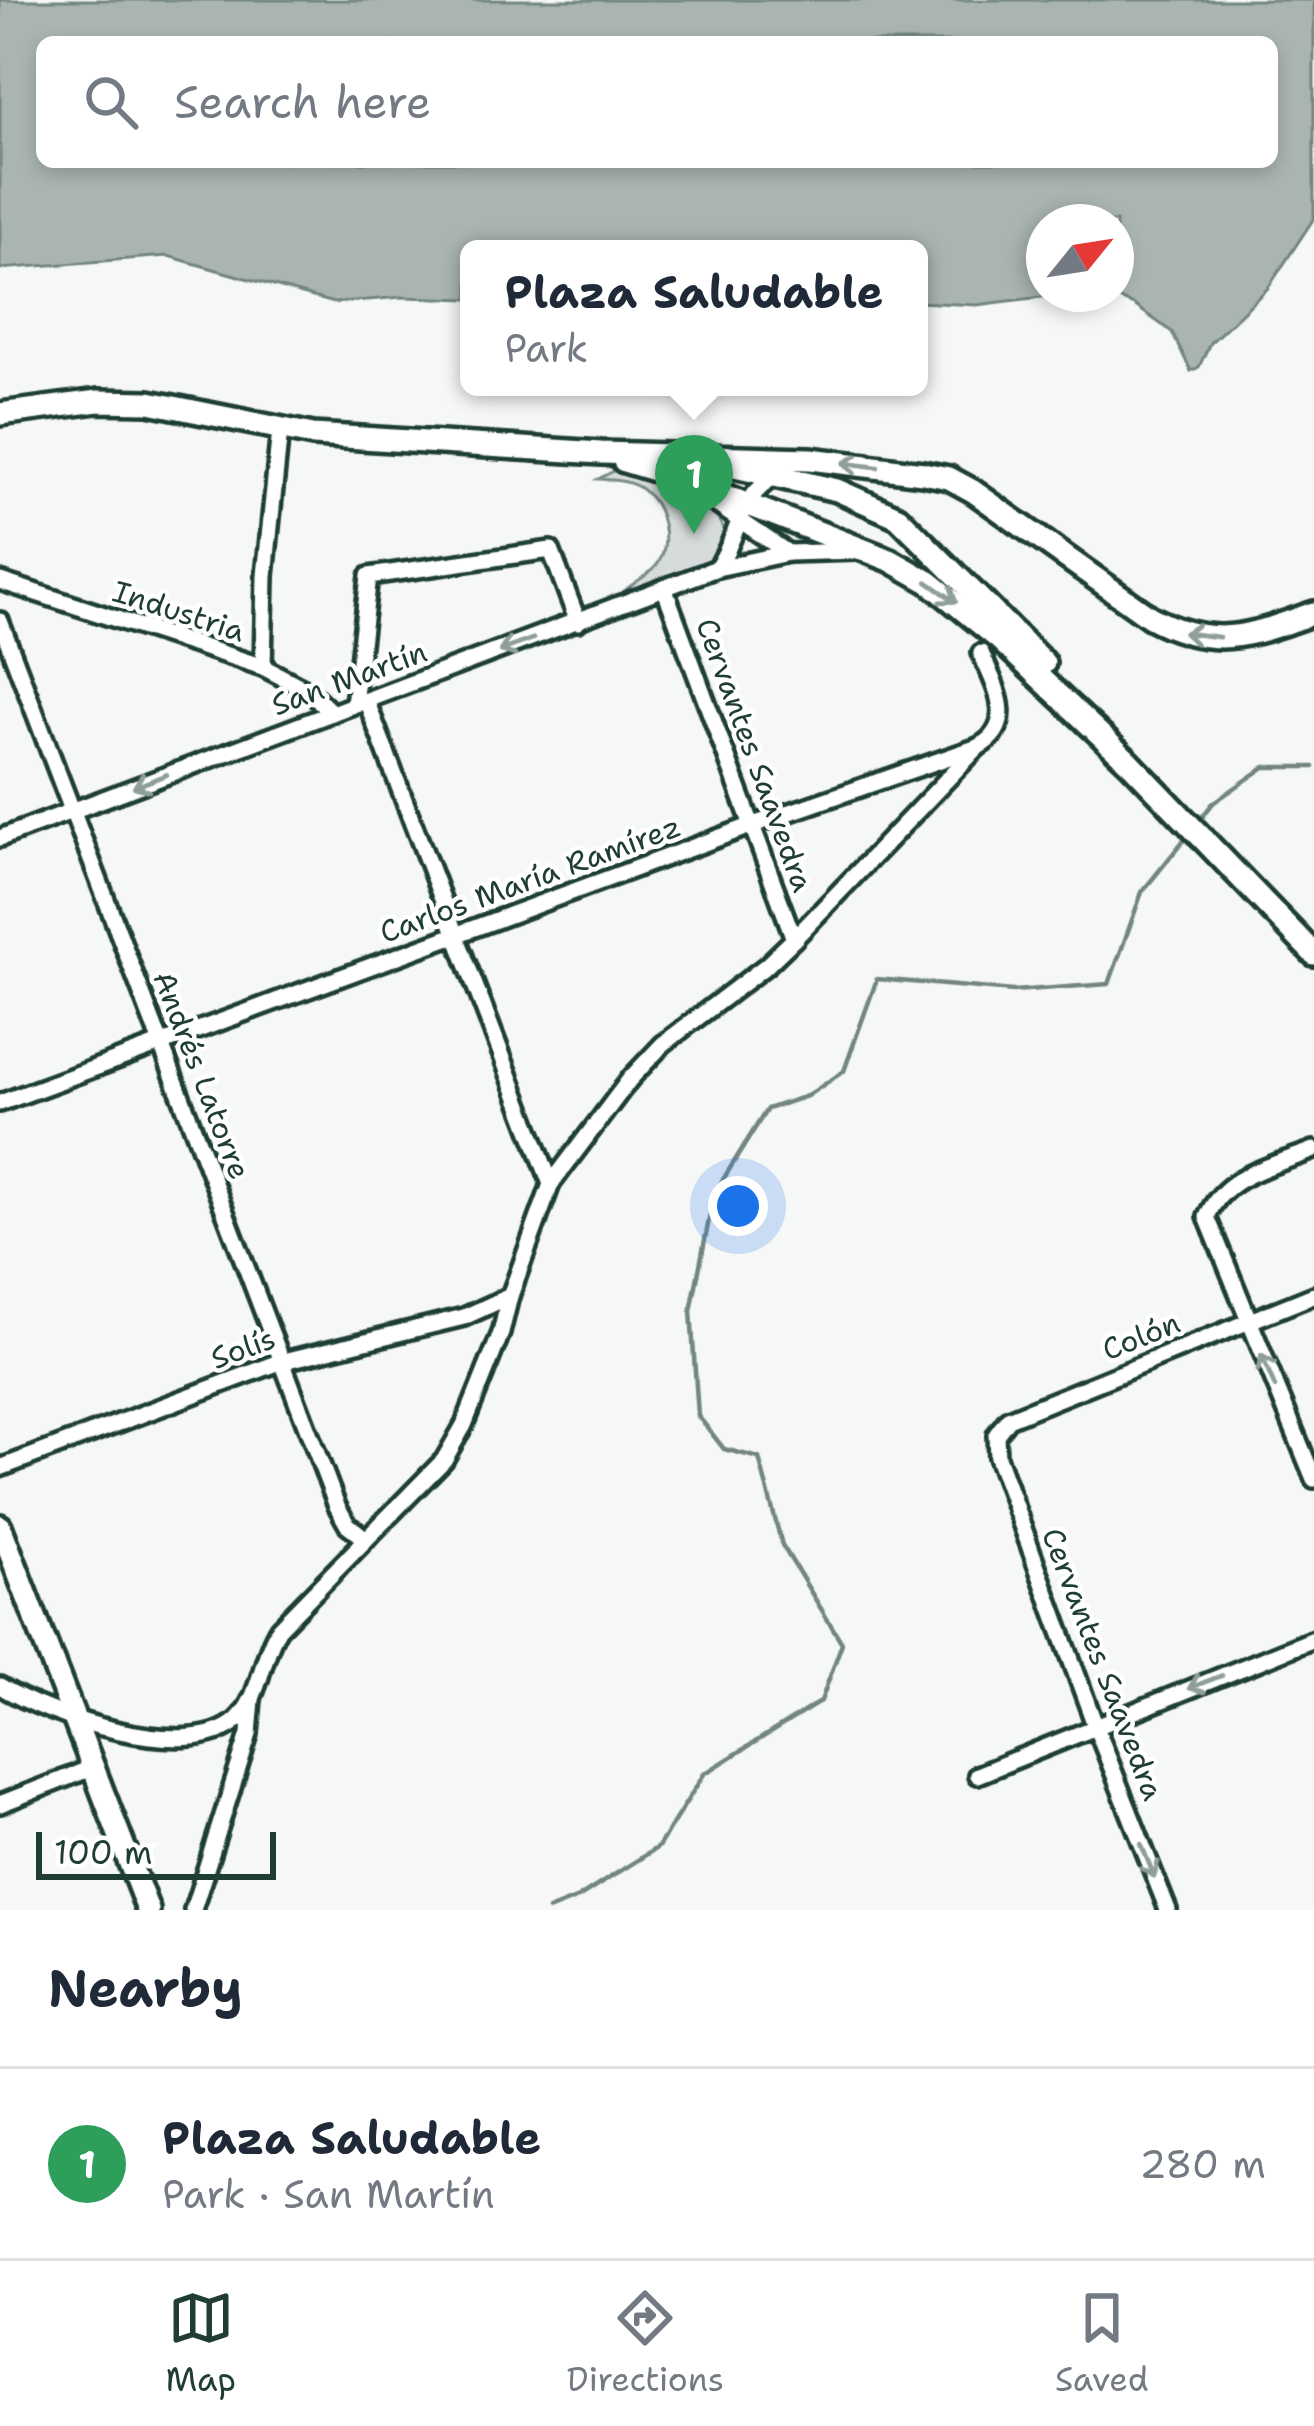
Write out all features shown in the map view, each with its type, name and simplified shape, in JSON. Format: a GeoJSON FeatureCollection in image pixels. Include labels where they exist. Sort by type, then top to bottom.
{"type":"FeatureCollection","features":[{"type":"Feature","properties":{"kind":"street"},"geometry":{"type":"LineString","coordinates":[[0,414],[122,400],[280,430],[601,453],[773,475],[837,490],[873,502],[924,538],[1104,725],[1130,763]]}},
{"type":"Feature","properties":{"kind":"street"},"geometry":{"type":"LineString","coordinates":[[263,667],[265,576],[280,430]]}},
{"type":"Feature","properties":{"kind":"street"},"geometry":{"type":"LineString","coordinates":[[679,465],[810,459],[949,478],[1150,617],[1200,638],[1234,638],[1314,613]]}},
{"type":"Feature","properties":{"kind":"street"},"geometry":{"type":"LineString","coordinates":[[717,568],[731,548],[742,513],[773,475],[810,459]]}},
{"type":"Feature","properties":{"kind":"street"},"geometry":{"type":"LineString","coordinates":[[679,465],[788,553]]}},
{"type":"Feature","properties":{"kind":"street"},"geometry":{"type":"LineString","coordinates":[[742,513],[866,551],[929,582],[963,607],[1158,790],[1312,951]]}},
{"type":"Feature","properties":{"kind":"street"},"geometry":{"type":"LineString","coordinates":[[551,1184],[360,702],[369,576],[551,550],[578,622]]}},
{"type":"Feature","properties":{"kind":"street","name":"San Martín"},"geometry":{"type":"LineString","coordinates":[[0,838],[717,568],[788,553],[866,551]]}},
{"type":"Feature","properties":{"kind":"street","name":"Industria"},"geometry":{"type":"LineString","coordinates":[[0,581],[263,667],[309,691],[332,712]]}},
{"type":"Feature","properties":{"kind":"street","name":"Cervantes Saavedra"},"geometry":{"type":"LineString","coordinates":[[665,590],[794,939]]}},
{"type":"Feature","properties":{"kind":"street","name":"Andrés Latorre"},"geometry":{"type":"LineString","coordinates":[[0,621],[337,1506],[347,1524],[366,1539]]}},
{"type":"Feature","properties":{"kind":"street"},"geometry":{"type":"LineString","coordinates":[[193,1910],[249,1734],[266,1648],[279,1628],[444,1460],[501,1333],[551,1184],[629,1079],[663,1044],[767,965],[999,730],[1003,713],[981,652]]}},
{"type":"Feature","properties":{"kind":"street","name":"Carlos María Ramírez"},"geometry":{"type":"LineString","coordinates":[[0,1103],[753,825],[979,747]]}},
{"type":"Feature","properties":{"kind":"street"},"geometry":{"type":"LineString","coordinates":[[1314,1150],[1229,1184],[1215,1198],[1207,1217],[1314,1479]]}},
{"type":"Feature","properties":{"kind":"street","name":"Colón"},"geometry":{"type":"LineString","coordinates":[[996,1435],[1008,1419],[1314,1294]]}},
{"type":"Feature","properties":{"kind":"street","name":"Solís"},"geometry":{"type":"LineString","coordinates":[[0,1468],[280,1362],[464,1317],[510,1296]]}},
{"type":"Feature","properties":{"kind":"street","name":"Cervantes Saavedra"},"geometry":{"type":"LineString","coordinates":[[996,1435],[997,1457],[1094,1725],[1168,1910]]}},
{"type":"Feature","properties":{"kind":"street"},"geometry":{"type":"LineString","coordinates":[[0,1526],[148,1910]]}},
{"type":"Feature","properties":{"kind":"street"},"geometry":{"type":"LineString","coordinates":[[977,1775],[1314,1640]]}},
{"type":"Feature","properties":{"kind":"street"},"geometry":{"type":"LineString","coordinates":[[0,1686],[22,1700],[75,1719],[137,1734],[184,1737],[221,1731],[239,1718],[253,1696]]}},
{"type":"Feature","properties":{"kind":"street"},"geometry":{"type":"LineString","coordinates":[[0,1804],[94,1768]]}},
{"type":"Feature","properties":{"kind":"shaded area"},"geometry":{"type":"Polygon","coordinates":[[[0,0],[1314,0],[1314,218],[1268,288],[1210,343],[1199,367],[1191,371],[1172,332],[1134,305],[1134,204],[1026,204],[1026,299],[977,305],[928,302],[928,240],[460,240],[460,299],[402,297],[334,303],[168,256],[0,269],[0,0]]]}},
{"type":"Feature","properties":{"kind":"shaded area"},"geometry":{"type":"Polygon","coordinates":[[[618,469],[678,488],[705,505],[724,530],[714,559],[616,600],[659,562],[665,534],[660,515],[644,491],[628,483],[598,479],[618,469]]]}},
{"type":"Feature","properties":{"kind":"waterway"},"geometry":{"type":"LineString","coordinates":[[1199,821],[1213,803],[1265,767],[1314,767]]}},
{"type":"Feature","properties":{"kind":"waterway"},"geometry":{"type":"LineString","coordinates":[[548,1910],[578,1898],[658,1847],[704,1774],[821,1701],[842,1643],[782,1545],[759,1458],[724,1449],[698,1416],[691,1311],[714,1194],[767,1109],[807,1096],[844,1071],[877,979],[1013,991],[1109,984],[1142,892],[1188,835]]}},
{"type":"Feature","properties":{"kind":"place","name":"Plaza Saludable"},"geometry":{"type":"Point","coordinates":[694,534]}}]}
